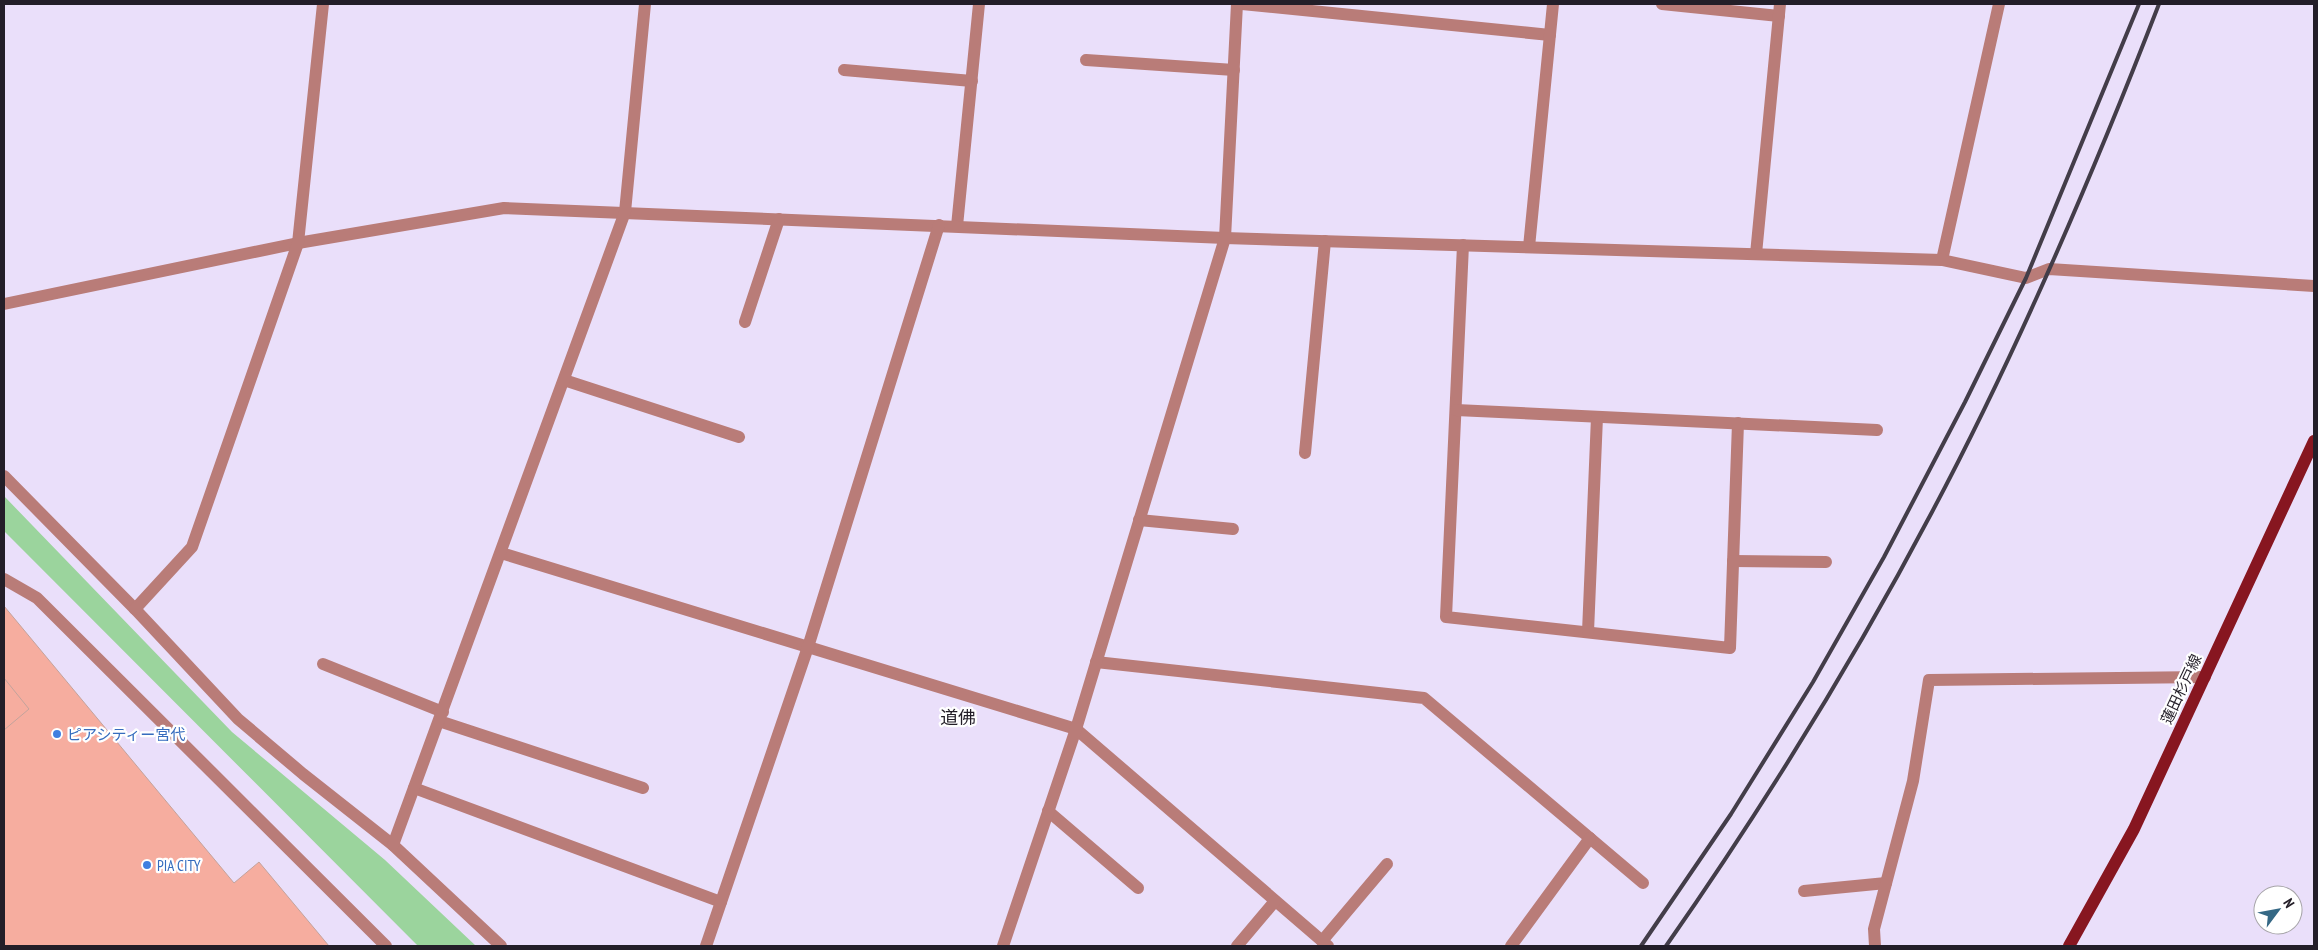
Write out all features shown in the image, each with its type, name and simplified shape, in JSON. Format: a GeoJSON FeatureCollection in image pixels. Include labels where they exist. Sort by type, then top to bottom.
{"type":"FeatureCollection","features":[{"type":"Feature","properties":{"kind":"main road","name":"蓮田杉戸線"},"geometry":{"type":"LineString","coordinates":[[2070,946],[2134,829],[2314,441]]}},
{"type":"Feature","properties":{"kind":"street"},"geometry":{"type":"LineString","coordinates":[[135,609],[192,547],[298,243],[323,4]]}},
{"type":"Feature","properties":{"kind":"street"},"geometry":{"type":"LineString","coordinates":[[393,845],[502,553],[625,212],[645,4]]}},
{"type":"Feature","properties":{"kind":"street"},"geometry":{"type":"LineString","coordinates":[[957,226],[979,4]]}},
{"type":"Feature","properties":{"kind":"street"},"geometry":{"type":"LineString","coordinates":[[1003,946],[1076,729],[1225,238],[1237,4]]}},
{"type":"Feature","properties":{"kind":"street"},"geometry":{"type":"LineString","coordinates":[[1242,4],[1550,35]]}},
{"type":"Feature","properties":{"kind":"street"},"geometry":{"type":"LineString","coordinates":[[1529,247],[1553,4]]}},
{"type":"Feature","properties":{"kind":"street"},"geometry":{"type":"LineString","coordinates":[[1662,4],[1780,10],[1756,254]]}},
{"type":"Feature","properties":{"kind":"street"},"geometry":{"type":"LineString","coordinates":[[1942,260],[1999,4]]}},
{"type":"Feature","properties":{"kind":"street"},"geometry":{"type":"LineString","coordinates":[[1086,60],[1234,70]]}},
{"type":"Feature","properties":{"kind":"street"},"geometry":{"type":"LineString","coordinates":[[844,70],[972,81]]}},
{"type":"Feature","properties":{"kind":"street"},"geometry":{"type":"LineString","coordinates":[[4,304],[298,243],[504,208],[1225,238],[1942,260],[2026,278],[2049,269],[2314,286]]}},
{"type":"Feature","properties":{"kind":"street"},"geometry":{"type":"LineString","coordinates":[[746,322],[779,218]]}},
{"type":"Feature","properties":{"kind":"street"},"geometry":{"type":"LineString","coordinates":[[706,946],[808,647],[939,225]]}},
{"type":"Feature","properties":{"kind":"street"},"geometry":{"type":"LineString","coordinates":[[1305,453],[1325,241]]}},
{"type":"Feature","properties":{"kind":"street"},"geometry":{"type":"LineString","coordinates":[[1463,245],[1446,617],[1730,648],[1738,423]]}},
{"type":"Feature","properties":{"kind":"street"},"geometry":{"type":"LineString","coordinates":[[564,380],[740,437]]}},
{"type":"Feature","properties":{"kind":"street"},"geometry":{"type":"LineString","coordinates":[[1456,410],[1877,430]]}},
{"type":"Feature","properties":{"kind":"street"},"geometry":{"type":"LineString","coordinates":[[1588,632],[1597,417]]}},
{"type":"Feature","properties":{"kind":"street"},"geometry":{"type":"LineString","coordinates":[[4,476],[135,609],[238,719],[302,774],[393,845],[501,946]]}},
{"type":"Feature","properties":{"kind":"street"},"geometry":{"type":"LineString","coordinates":[[1139,520],[1233,528]]}},
{"type":"Feature","properties":{"kind":"street"},"geometry":{"type":"LineString","coordinates":[[502,553],[1076,729],[1325,944],[1387,864]]}},
{"type":"Feature","properties":{"kind":"street"},"geometry":{"type":"LineString","coordinates":[[1733,561],[1826,562]]}},
{"type":"Feature","properties":{"kind":"street"},"geometry":{"type":"LineString","coordinates":[[4,579],[37,598],[386,946]]}},
{"type":"Feature","properties":{"kind":"street"},"geometry":{"type":"LineString","coordinates":[[1096,662],[1424,698],[1643,883]]}},
{"type":"Feature","properties":{"kind":"street"},"geometry":{"type":"LineString","coordinates":[[323,664],[441,717],[643,788]]}},
{"type":"Feature","properties":{"kind":"street"},"geometry":{"type":"LineString","coordinates":[[1875,946],[1874,929],[1913,781],[1929,680],[2205,677]]}},
{"type":"Feature","properties":{"kind":"street"},"geometry":{"type":"LineString","coordinates":[[414,788],[721,902]]}},
{"type":"Feature","properties":{"kind":"street"},"geometry":{"type":"LineString","coordinates":[[1048,810],[1138,888]]}},
{"type":"Feature","properties":{"kind":"street"},"geometry":{"type":"LineString","coordinates":[[1511,946],[1590,838]]}},
{"type":"Feature","properties":{"kind":"street"},"geometry":{"type":"LineString","coordinates":[[1804,892],[1886,884]]}},
{"type":"Feature","properties":{"kind":"street"},"geometry":{"type":"LineString","coordinates":[[1237,946],[1276,901]]}},
{"type":"Feature","properties":{"kind":"green space"},"geometry":{"type":"Polygon","coordinates":[[[4,496],[232,732],[385,860],[476,946],[418,946],[4,531],[4,496]]]}},
{"type":"Feature","properties":{"kind":"building","name":"ピアシティー宮代"},"geometry":{"type":"Polygon","coordinates":[[[4,606],[234,883],[259,862],[329,946],[4,946],[4,606]]]}},
{"type":"Feature","properties":{"kind":"building"},"geometry":{"type":"Polygon","coordinates":[[[4,678],[29,709],[4,730],[4,678]]]}},
{"type":"Feature","properties":{"kind":"railway"},"geometry":{"type":"LineString","coordinates":[[1641,946],[1731,814],[1813,682],[1884,557],[1965,402],[2026,278],[2139,4]]}},
{"type":"Feature","properties":{"kind":"railway"},"geometry":{"type":"LineString","coordinates":[[1666,946],[1737,841],[1806,733],[1871,624],[1932,512],[1995,388],[2053,261],[2108,133],[2159,4]]}},
{"type":"Feature","properties":{"kind":"place","name":"ピアシティー宮代"},"geometry":{"type":"Point","coordinates":[57,734]}},
{"type":"Feature","properties":{"kind":"place","name":"PIA CITY"},"geometry":{"type":"Point","coordinates":[147,865]}},
{"type":"Feature","properties":{"kind":"district","name":"道佛"},"geometry":{"type":"Point","coordinates":[958,717]}}]}
